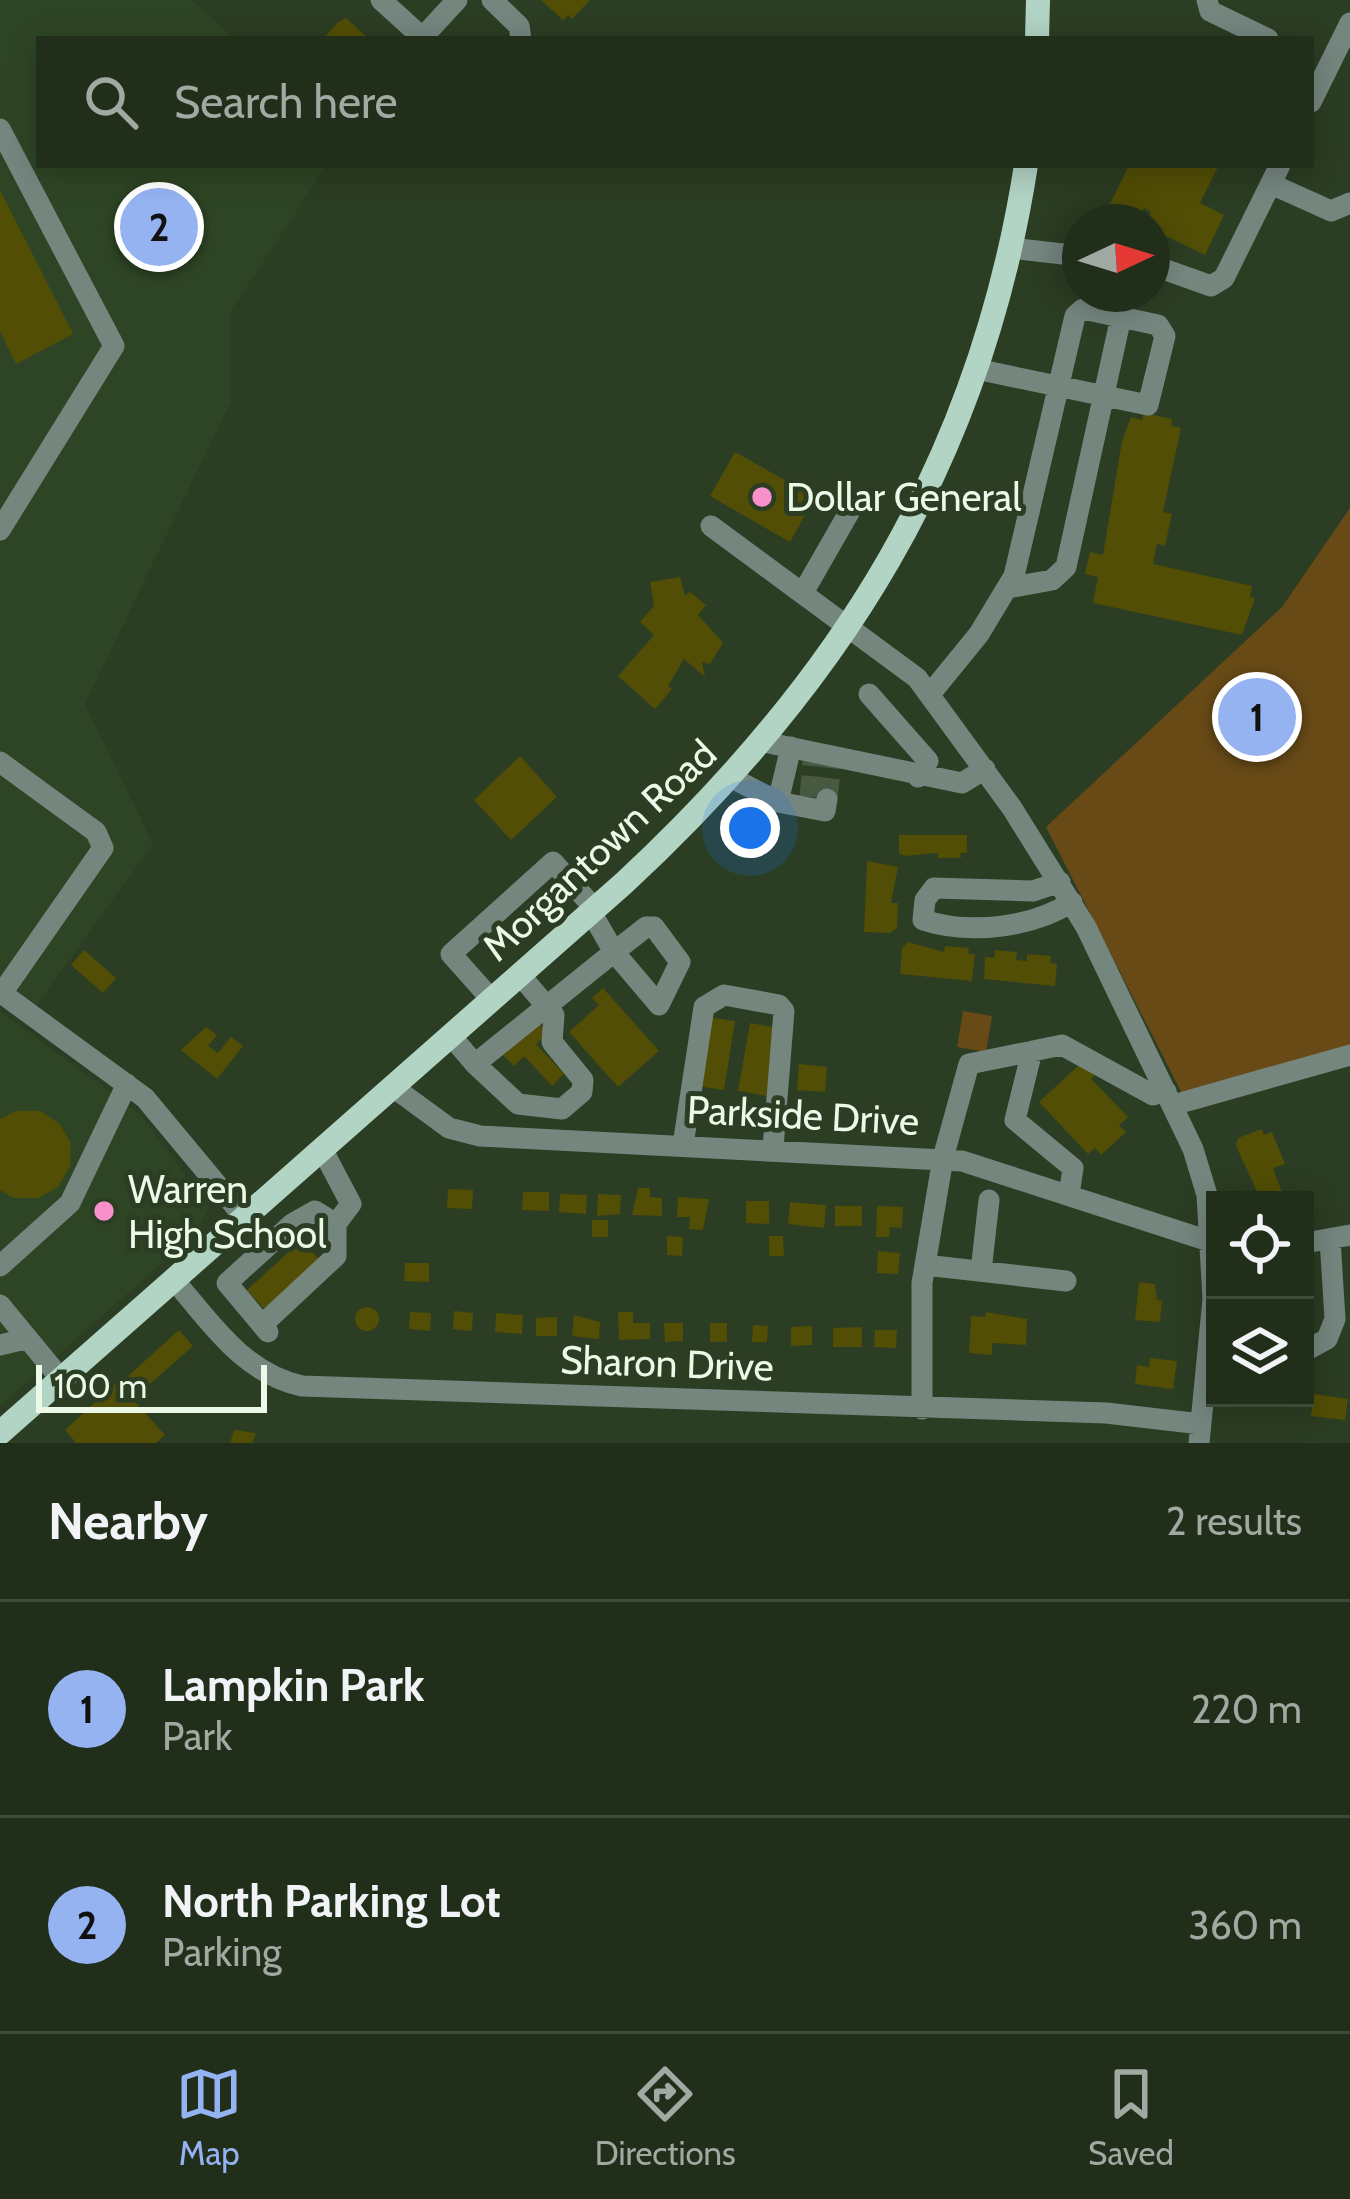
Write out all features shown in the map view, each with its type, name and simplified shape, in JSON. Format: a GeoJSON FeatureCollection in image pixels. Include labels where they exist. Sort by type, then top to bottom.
{"type":"FeatureCollection","features":[{"type":"Feature","properties":{"kind":"main road"},"geometry":{"type":"LineString","coordinates":[[1037,36],[1038,0]]}},
{"type":"Feature","properties":{"kind":"main road","name":"Morgantown Road"},"geometry":{"type":"LineString","coordinates":[[0,1433],[593,910],[764,742],[852,626],[923,495],[976,369],[1010,248],[1025,168]]}},
{"type":"Feature","properties":{"kind":"street"},"geometry":{"type":"LineString","coordinates":[[381,0],[421,36]]}},
{"type":"Feature","properties":{"kind":"street"},"geometry":{"type":"LineString","coordinates":[[425,36],[457,0]]}},
{"type":"Feature","properties":{"kind":"street"},"geometry":{"type":"LineString","coordinates":[[492,0],[519,26],[521,36]]}},
{"type":"Feature","properties":{"kind":"street"},"geometry":{"type":"LineString","coordinates":[[1207,0],[1210,11],[1262,36]]}},
{"type":"Feature","properties":{"kind":"street"},"geometry":{"type":"LineString","coordinates":[[1319,64],[1350,23]]}},
{"type":"Feature","properties":{"kind":"street"},"geometry":{"type":"LineString","coordinates":[[0,129],[114,346],[0,530]]}},
{"type":"Feature","properties":{"kind":"street"},"geometry":{"type":"LineString","coordinates":[[1170,272],[1210,286],[1224,278],[1275,175],[1330,212],[1350,203]]}},
{"type":"Feature","properties":{"kind":"street"},"geometry":{"type":"LineString","coordinates":[[1010,248],[1062,254]]}},
{"type":"Feature","properties":{"kind":"street"},"geometry":{"type":"LineString","coordinates":[[931,693],[1008,588],[1059,388],[1078,312],[1163,328],[1152,403],[1059,388],[976,369]]}},
{"type":"Feature","properties":{"kind":"street"},"geometry":{"type":"LineString","coordinates":[[1008,588],[1052,580],[1066,567],[1120,317]]}},
{"type":"Feature","properties":{"kind":"street"},"geometry":{"type":"LineString","coordinates":[[804,591],[851,509]]}},
{"type":"Feature","properties":{"kind":"street"},"geometry":{"type":"LineString","coordinates":[[711,526],[852,626],[931,693],[960,732],[1066,892],[1170,1098],[1201,1169],[1206,1204]]}},
{"type":"Feature","properties":{"kind":"street"},"geometry":{"type":"LineString","coordinates":[[869,694],[923,769]]}},
{"type":"Feature","properties":{"kind":"street"},"geometry":{"type":"LineString","coordinates":[[923,769],[960,732]]}},
{"type":"Feature","properties":{"kind":"street"},"geometry":{"type":"LineString","coordinates":[[764,742],[823,758],[923,769],[962,783],[985,769]]}},
{"type":"Feature","properties":{"kind":"street"},"geometry":{"type":"LineString","coordinates":[[778,802],[791,747]]}},
{"type":"Feature","properties":{"kind":"street"},"geometry":{"type":"LineString","coordinates":[[0,761],[96,832],[103,848],[1,992],[127,1084],[175,1128],[256,1253]]}},
{"type":"Feature","properties":{"kind":"street"},"geometry":{"type":"LineString","coordinates":[[732,778],[778,802],[815,801]]}},
{"type":"Feature","properties":{"kind":"street"},"geometry":{"type":"LineString","coordinates":[[476,1064],[614,952],[593,910],[553,862],[451,954],[492,1000]]}},
{"type":"Feature","properties":{"kind":"street"},"geometry":{"type":"LineString","coordinates":[[934,888],[1066,892],[1046,918],[1005,926],[923,920],[925,900],[934,888]]}},
{"type":"Feature","properties":{"kind":"street"},"geometry":{"type":"LineString","coordinates":[[520,975],[556,1021],[552,1042],[584,1086],[562,1109],[559,1141]]}},
{"type":"Feature","properties":{"kind":"street"},"geometry":{"type":"LineString","coordinates":[[683,1145],[704,1007],[724,995],[779,1005],[784,1011],[773,1148]]}},
{"type":"Feature","properties":{"kind":"street"},"geometry":{"type":"LineString","coordinates":[[451,1036],[518,1104],[562,1109]]}},
{"type":"Feature","properties":{"kind":"street"},"geometry":{"type":"LineString","coordinates":[[922,1409],[925,1265],[943,1158],[969,1064],[1061,1045],[1153,1095],[1170,1098],[1350,1055]]}},
{"type":"Feature","properties":{"kind":"street"},"geometry":{"type":"LineString","coordinates":[[1032,1051],[1015,1120],[1073,1168],[1069,1195]]}},
{"type":"Feature","properties":{"kind":"street"},"geometry":{"type":"LineString","coordinates":[[0,1266],[70,1203],[127,1084]]}},
{"type":"Feature","properties":{"kind":"street","name":"Parkside Drive"},"geometry":{"type":"LineString","coordinates":[[393,1087],[458,1132],[943,1158],[987,1166],[1206,1251]]}},
{"type":"Feature","properties":{"kind":"street"},"geometry":{"type":"LineString","coordinates":[[242,1358],[336,1256],[336,1224],[351,1204],[322,1149]]}},
{"type":"Feature","properties":{"kind":"street"},"geometry":{"type":"LineString","coordinates":[[981,1271],[989,1200]]}},
{"type":"Feature","properties":{"kind":"street"},"geometry":{"type":"LineString","coordinates":[[265,1329],[227,1282],[256,1253],[315,1211],[336,1224]]}},
{"type":"Feature","properties":{"kind":"street"},"geometry":{"type":"LineString","coordinates":[[1314,1346],[1328,1339],[1335,1319],[1340,1237]]}},
{"type":"Feature","properties":{"kind":"street"},"geometry":{"type":"LineString","coordinates":[[925,1265],[1066,1281]]}},
{"type":"Feature","properties":{"kind":"street","name":"Sharon Drive"},"geometry":{"type":"LineString","coordinates":[[174,1280],[242,1358],[274,1377],[323,1388],[1106,1413],[1200,1433]]}},
{"type":"Feature","properties":{"kind":"street"},"geometry":{"type":"LineString","coordinates":[[0,1306],[61,1378]]}},
{"type":"Feature","properties":{"kind":"street"},"geometry":{"type":"LineString","coordinates":[[0,1345],[25,1339]]}},
{"type":"Feature","properties":{"kind":"street"},"geometry":{"type":"LineString","coordinates":[[1200,1433],[1206,1388]]}},
{"type":"Feature","properties":{"kind":"shaded area"},"geometry":{"type":"Polygon","coordinates":[[[0,0],[192,0],[232,36],[36,36],[36,168],[325,168],[230,312],[231,401],[85,704],[153,844],[31,1013],[0,990],[0,0]]]}},
{"type":"Feature","properties":{"kind":"shaded area"},"geometry":{"type":"Polygon","coordinates":[[[1350,508],[1350,1065],[1191,1111],[1046,827],[1282,607],[1350,508]]]}},
{"type":"Feature","properties":{"kind":"shaded area","name":"Warren High School"},"geometry":{"type":"Polygon","coordinates":[[[0,1011],[140,1114],[209,1208],[197,1232],[0,1406],[0,1011]]]}},
{"type":"Feature","properties":{"kind":"shaded area"},"geometry":{"type":"Polygon","coordinates":[[[963,1011],[992,1016],[986,1052],[957,1047],[963,1011]]]}},
{"type":"Feature","properties":{"kind":"building"},"geometry":{"type":"Polygon","coordinates":[[[541,0],[590,0],[572,19],[568,15],[563,20],[541,0]]]}},
{"type":"Feature","properties":{"kind":"building"},"geometry":{"type":"Polygon","coordinates":[[[346,18],[366,36],[326,36],[346,18]]]}},
{"type":"Feature","properties":{"kind":"building"},"geometry":{"type":"Polygon","coordinates":[[[1128,168],[1218,168],[1200,203],[1224,215],[1205,255],[1170,238],[1170,204],[1110,204],[1128,168]]]}},
{"type":"Feature","properties":{"kind":"building"},"geometry":{"type":"Polygon","coordinates":[[[0,190],[73,334],[16,364],[0,331],[0,190]]]}},
{"type":"Feature","properties":{"kind":"building"},"geometry":{"type":"Polygon","coordinates":[[[1144,413],[1172,419],[1171,426],[1181,428],[1163,512],[1172,514],[1165,546],[1157,544],[1153,564],[1252,586],[1250,597],[1255,598],[1242,635],[1093,603],[1098,577],[1085,574],[1090,552],[1103,555],[1122,441],[1131,417],[1142,420],[1144,413]]]}},
{"type":"Feature","properties":{"kind":"building","name":"Dollar General"},"geometry":{"type":"Polygon","coordinates":[[[735,452],[815,497],[790,542],[710,496],[735,452]]]}},
{"type":"Feature","properties":{"kind":"building"},"geometry":{"type":"Polygon","coordinates":[[[680,577],[685,596],[690,592],[706,605],[698,615],[723,643],[710,664],[702,662],[705,677],[684,659],[668,686],[672,689],[655,709],[618,676],[654,635],[640,622],[654,606],[650,582],[680,577]]]}},
{"type":"Feature","properties":{"kind":"building"},"geometry":{"type":"Polygon","coordinates":[[[520,756],[557,797],[511,840],[474,800],[520,756]]]}},
{"type":"Feature","properties":{"kind":"building"},"geometry":{"type":"Polygon","coordinates":[[[899,835],[967,835],[967,853],[960,853],[961,858],[938,858],[938,853],[905,856],[899,853],[899,835]]]}},
{"type":"Feature","properties":{"kind":"building"},"geometry":{"type":"Polygon","coordinates":[[[867,861],[898,867],[891,903],[898,903],[897,928],[890,933],[864,932],[867,861]]]}},
{"type":"Feature","properties":{"kind":"building"},"geometry":{"type":"Polygon","coordinates":[[[908,942],[944,952],[945,946],[969,948],[968,954],[975,954],[972,981],[900,974],[902,948],[908,942]]]}},
{"type":"Feature","properties":{"kind":"building"},"geometry":{"type":"Polygon","coordinates":[[[84,950],[116,978],[103,993],[71,965],[84,950]]]}},
{"type":"Feature","properties":{"kind":"building"},"geometry":{"type":"Polygon","coordinates":[[[995,950],[1017,952],[1016,960],[1027,961],[1027,954],[1051,956],[1050,963],[1057,964],[1055,986],[984,979],[985,957],[994,958],[995,950]]]}},
{"type":"Feature","properties":{"kind":"building"},"geometry":{"type":"Polygon","coordinates":[[[603,988],[659,1051],[618,1087],[569,1032],[599,1005],[592,998],[603,988]]]}},
{"type":"Feature","properties":{"kind":"building"},"geometry":{"type":"Polygon","coordinates":[[[707,1017],[735,1021],[724,1090],[697,1086],[707,1017]]]}},
{"type":"Feature","properties":{"kind":"building"},"geometry":{"type":"Polygon","coordinates":[[[535,1020],[548,1033],[536,1044],[564,1074],[552,1086],[524,1056],[514,1066],[501,1053],[535,1020]]]}},
{"type":"Feature","properties":{"kind":"building"},"geometry":{"type":"Polygon","coordinates":[[[750,1023],[778,1028],[766,1096],[738,1091],[750,1023]]]}},
{"type":"Feature","properties":{"kind":"building"},"geometry":{"type":"Polygon","coordinates":[[[206,1027],[217,1035],[208,1046],[218,1053],[231,1037],[243,1046],[217,1079],[181,1050],[206,1027]]]}},
{"type":"Feature","properties":{"kind":"building"},"geometry":{"type":"Polygon","coordinates":[[[1088,1063],[1097,1073],[1091,1079],[1128,1117],[1119,1125],[1126,1132],[1101,1155],[1095,1148],[1088,1154],[1039,1102],[1079,1065],[1082,1069],[1088,1063]]]}},
{"type":"Feature","properties":{"kind":"building"},"geometry":{"type":"Polygon","coordinates":[[[799,1064],[827,1067],[825,1092],[797,1090],[799,1064]]]}},
{"type":"Feature","properties":{"kind":"building"},"geometry":{"type":"Polygon","coordinates":[[[16,1111],[40,1111],[59,1123],[71,1143],[70,1166],[58,1187],[38,1198],[14,1198],[0,1190],[0,1119],[16,1111]]]}},
{"type":"Feature","properties":{"kind":"building"},"geometry":{"type":"Polygon","coordinates":[[[1262,1129],[1264,1135],[1272,1132],[1285,1164],[1273,1168],[1282,1191],[1257,1191],[1236,1146],[1238,1138],[1262,1129]]]}},
{"type":"Feature","properties":{"kind":"building"},"geometry":{"type":"Polygon","coordinates":[[[638,1188],[650,1188],[650,1197],[662,1198],[662,1216],[632,1215],[638,1188]]]}},
{"type":"Feature","properties":{"kind":"building"},"geometry":{"type":"Polygon","coordinates":[[[448,1189],[473,1190],[472,1209],[447,1208],[448,1189]]]}},
{"type":"Feature","properties":{"kind":"building"},"geometry":{"type":"Polygon","coordinates":[[[523,1192],[549,1192],[549,1211],[522,1210],[523,1192]]]}},
{"type":"Feature","properties":{"kind":"building"},"geometry":{"type":"Polygon","coordinates":[[[560,1194],[587,1195],[586,1214],[559,1212],[560,1194]]]}},
{"type":"Feature","properties":{"kind":"building"},"geometry":{"type":"Polygon","coordinates":[[[598,1194],[621,1195],[620,1214],[597,1216],[598,1194]]]}},
{"type":"Feature","properties":{"kind":"building"},"geometry":{"type":"Polygon","coordinates":[[[678,1197],[709,1199],[703,1230],[689,1229],[690,1217],[677,1217],[678,1197]]]}},
{"type":"Feature","properties":{"kind":"building"},"geometry":{"type":"Polygon","coordinates":[[[746,1201],[769,1201],[769,1224],[746,1223],[746,1201]]]}},
{"type":"Feature","properties":{"kind":"building"},"geometry":{"type":"Polygon","coordinates":[[[790,1202],[826,1205],[824,1228],[788,1224],[790,1202]]]}},
{"type":"Feature","properties":{"kind":"building"},"geometry":{"type":"Polygon","coordinates":[[[835,1206],[862,1206],[862,1226],[835,1226],[835,1206]]]}},
{"type":"Feature","properties":{"kind":"building"},"geometry":{"type":"Polygon","coordinates":[[[877,1206],[903,1207],[902,1228],[890,1227],[889,1237],[876,1237],[877,1206]]]}},
{"type":"Feature","properties":{"kind":"building"},"geometry":{"type":"Polygon","coordinates":[[[592,1220],[608,1220],[608,1237],[592,1237],[592,1220]]]}},
{"type":"Feature","properties":{"kind":"building"},"geometry":{"type":"Polygon","coordinates":[[[667,1236],[683,1237],[682,1256],[667,1255],[667,1236]]]}},
{"type":"Feature","properties":{"kind":"building"},"geometry":{"type":"Polygon","coordinates":[[[769,1236],[783,1236],[784,1256],[769,1256],[769,1236]]]}},
{"type":"Feature","properties":{"kind":"building"},"geometry":{"type":"Polygon","coordinates":[[[302,1240],[322,1263],[267,1312],[247,1290],[302,1240]]]}},
{"type":"Feature","properties":{"kind":"building"},"geometry":{"type":"Polygon","coordinates":[[[878,1251],[900,1253],[898,1274],[877,1273],[878,1251]]]}},
{"type":"Feature","properties":{"kind":"building"},"geometry":{"type":"Polygon","coordinates":[[[405,1263],[429,1263],[429,1282],[404,1281],[405,1263]]]}},
{"type":"Feature","properties":{"kind":"building"},"geometry":{"type":"Polygon","coordinates":[[[1139,1282],[1155,1284],[1157,1300],[1162,1301],[1160,1322],[1135,1320],[1139,1282]]]}},
{"type":"Feature","properties":{"kind":"building"},"geometry":{"type":"Polygon","coordinates":[[[367,1307],[376,1310],[376,1328],[367,1331],[358,1328],[355,1319],[358,1310],[367,1307]]]}},
{"type":"Feature","properties":{"kind":"building"},"geometry":{"type":"Polygon","coordinates":[[[454,1311],[473,1313],[472,1331],[453,1329],[454,1311]]]}},
{"type":"Feature","properties":{"kind":"building"},"geometry":{"type":"Polygon","coordinates":[[[410,1312],[431,1313],[430,1331],[409,1329],[410,1312]]]}},
{"type":"Feature","properties":{"kind":"building"},"geometry":{"type":"Polygon","coordinates":[[[618,1312],[633,1312],[633,1323],[650,1323],[650,1339],[619,1340],[618,1312]]]}},
{"type":"Feature","properties":{"kind":"building"},"geometry":{"type":"Polygon","coordinates":[[[986,1312],[1027,1319],[1026,1345],[992,1343],[992,1355],[969,1353],[971,1316],[985,1317],[986,1312]]]}},
{"type":"Feature","properties":{"kind":"building"},"geometry":{"type":"Polygon","coordinates":[[[496,1313],[523,1315],[522,1334],[495,1332],[496,1313]]]}},
{"type":"Feature","properties":{"kind":"building"},"geometry":{"type":"Polygon","coordinates":[[[574,1315],[600,1322],[599,1339],[572,1336],[574,1315]]]}},
{"type":"Feature","properties":{"kind":"building"},"geometry":{"type":"Polygon","coordinates":[[[557,1317],[557,1336],[536,1336],[536,1318],[557,1317]]]}},
{"type":"Feature","properties":{"kind":"building"},"geometry":{"type":"Polygon","coordinates":[[[664,1323],[683,1323],[683,1341],[665,1342],[664,1323]]]}},
{"type":"Feature","properties":{"kind":"building"},"geometry":{"type":"Polygon","coordinates":[[[710,1323],[727,1323],[727,1342],[710,1342],[710,1323]]]}},
{"type":"Feature","properties":{"kind":"building"},"geometry":{"type":"Polygon","coordinates":[[[753,1325],[768,1326],[767,1342],[752,1342],[753,1325]]]}},
{"type":"Feature","properties":{"kind":"building"},"geometry":{"type":"Polygon","coordinates":[[[812,1326],[812,1345],[791,1346],[791,1327],[812,1326]]]}},
{"type":"Feature","properties":{"kind":"building"},"geometry":{"type":"Polygon","coordinates":[[[862,1327],[862,1347],[833,1347],[833,1328],[862,1327]]]}},
{"type":"Feature","properties":{"kind":"building"},"geometry":{"type":"Polygon","coordinates":[[[179,1330],[193,1346],[141,1392],[127,1377],[179,1330]]]}},
{"type":"Feature","properties":{"kind":"building"},"geometry":{"type":"Polygon","coordinates":[[[875,1330],[897,1330],[896,1348],[874,1347],[875,1330]]]}},
{"type":"Feature","properties":{"kind":"building"},"geometry":{"type":"Polygon","coordinates":[[[1150,1358],[1177,1361],[1173,1389],[1135,1384],[1137,1365],[1149,1367],[1150,1358]]]}},
{"type":"Feature","properties":{"kind":"building"},"geometry":{"type":"Polygon","coordinates":[[[117,1382],[165,1435],[156,1443],[76,1443],[65,1430],[117,1382]]]}},
{"type":"Feature","properties":{"kind":"building"},"geometry":{"type":"Polygon","coordinates":[[[1314,1394],[1348,1399],[1345,1420],[1311,1416],[1314,1394]]]}},
{"type":"Feature","properties":{"kind":"building"},"geometry":{"type":"Polygon","coordinates":[[[234,1430],[256,1433],[252,1443],[230,1443],[234,1430]]]}},
{"type":"Feature","properties":{"kind":"tunnel"},"geometry":{"type":"LineString","coordinates":[[810,797],[813,762]]}},
{"type":"Feature","properties":{"kind":"tunnel"},"geometry":{"type":"LineString","coordinates":[[827,799],[831,763]]}},
{"type":"Feature","properties":{"kind":"place","name":"North Parking Lot"},"geometry":{"type":"Point","coordinates":[159,227]}},
{"type":"Feature","properties":{"kind":"place","name":"Dollar General"},"geometry":{"type":"Point","coordinates":[762,497]}},
{"type":"Feature","properties":{"kind":"place","name":"Lampkin Park"},"geometry":{"type":"Point","coordinates":[1257,717]}},
{"type":"Feature","properties":{"kind":"place","name":"Warren High School"},"geometry":{"type":"Point","coordinates":[104,1211]}}]}
